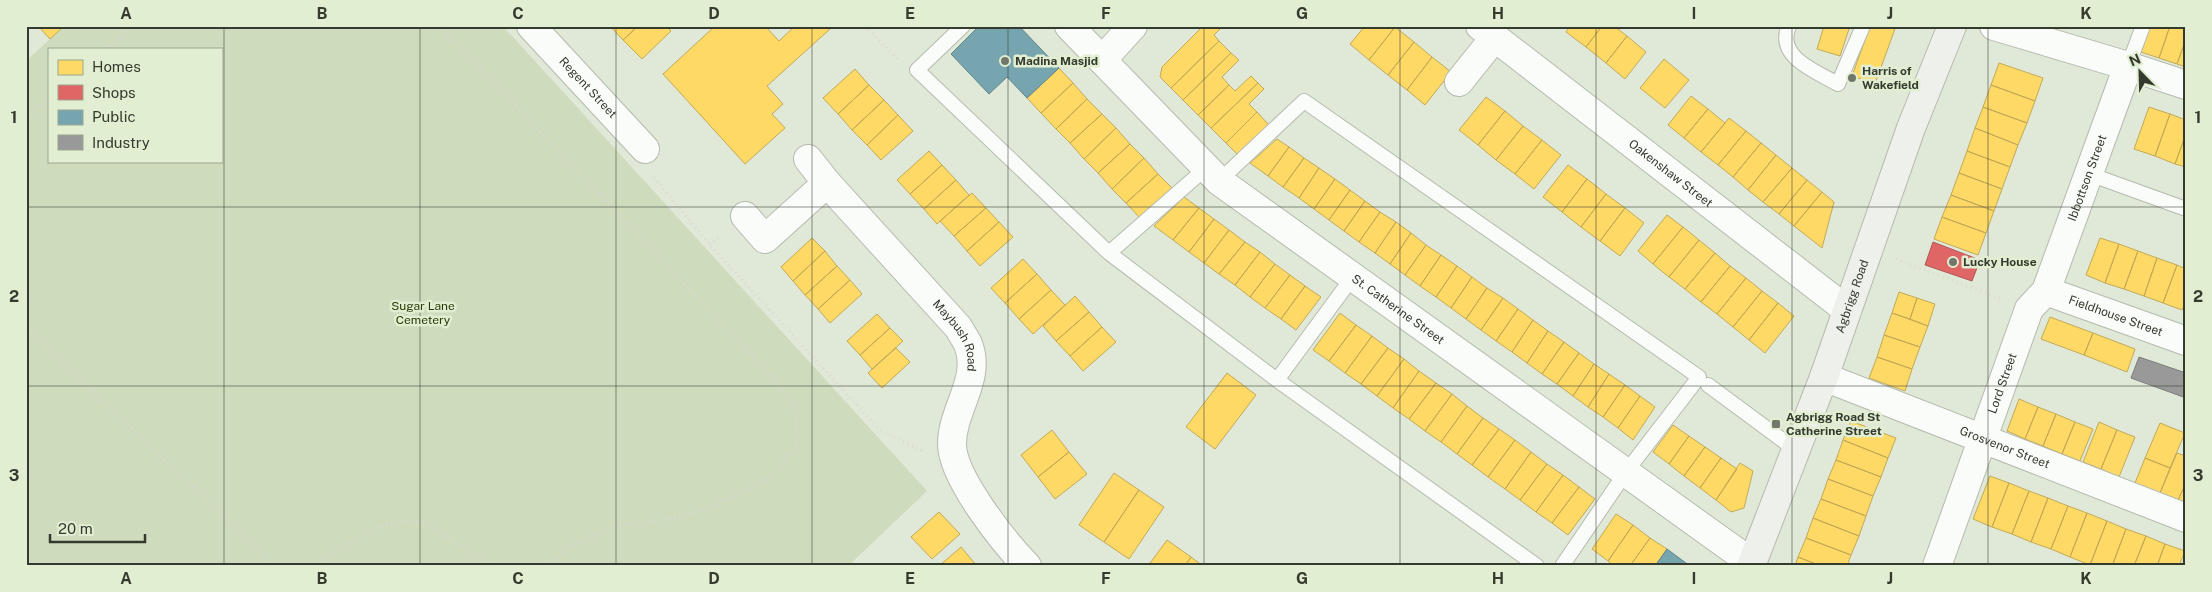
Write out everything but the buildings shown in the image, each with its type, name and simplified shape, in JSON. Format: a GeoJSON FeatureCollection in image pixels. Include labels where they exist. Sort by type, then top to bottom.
{"type":"FeatureCollection","features":[{"type":"Feature","properties":{"kind":"main road","name":"Agbrigg Road"},"geometry":{"type":"LineString","coordinates":[[1751,564],[1824,377],[1846,310],[1912,128],[1952,26]]}},
{"type":"Feature","properties":{"kind":"street","name":"Regent Street"},"geometry":{"type":"LineString","coordinates":[[531,26],[645,149]]}},
{"type":"Feature","properties":{"kind":"street","name":"St. Catherine Street"},"geometry":{"type":"LineString","coordinates":[[1069,26],[1212,174],[1352,278],[1626,472],[1751,564]]}},
{"type":"Feature","properties":{"kind":"street"},"geometry":{"type":"LineString","coordinates":[[1102,60],[1133,26]]}},
{"type":"Feature","properties":{"kind":"street"},"geometry":{"type":"LineString","coordinates":[[1994,26],[2186,85]]}},
{"type":"Feature","properties":{"kind":"street","name":"Oakenshaw Street"},"geometry":{"type":"LineString","coordinates":[[1459,82],[1488,32],[1846,310]]}},
{"type":"Feature","properties":{"kind":"street","name":"Ibbottson Street"},"geometry":{"type":"LineString","coordinates":[[2037,300],[2089,174],[2128,66]]}},
{"type":"Feature","properties":{"kind":"street","name":"Maybush Road"},"geometry":{"type":"LineString","coordinates":[[808,159],[827,183],[958,327],[968,344],[972,369],[967,391],[956,416],[952,444],[957,470],[1007,545],[1027,566]]}},
{"type":"Feature","properties":{"kind":"street"},"geometry":{"type":"LineString","coordinates":[[745,216],[765,239],[827,183]]}},
{"type":"Feature","properties":{"kind":"street","name":"Fieldhouse Street"},"geometry":{"type":"LineString","coordinates":[[2037,300],[2186,341]]}},
{"type":"Feature","properties":{"kind":"street","name":"Lord Street"},"geometry":{"type":"LineString","coordinates":[[1937,566],[1982,438],[2037,300]]}},
{"type":"Feature","properties":{"kind":"street","name":"Grosvenor Street"},"geometry":{"type":"LineString","coordinates":[[1824,377],[2186,518]]}},
{"type":"Feature","properties":{"kind":"lane"},"geometry":{"type":"LineString","coordinates":[[963,26],[917,70],[1109,253],[1277,380],[1537,566]]}},
{"type":"Feature","properties":{"kind":"lane"},"geometry":{"type":"LineString","coordinates":[[1789,26],[1787,46],[1795,59],[1838,84],[1863,26]]}},
{"type":"Feature","properties":{"kind":"lane"},"geometry":{"type":"LineString","coordinates":[[2128,66],[2143,26]]}},
{"type":"Feature","properties":{"kind":"lane"},"geometry":{"type":"LineString","coordinates":[[1109,253],[1304,101],[1699,377],[1626,472],[1562,566]]}},
{"type":"Feature","properties":{"kind":"lane"},"geometry":{"type":"LineString","coordinates":[[2089,174],[2186,209]]}},
{"type":"Feature","properties":{"kind":"lane"},"geometry":{"type":"LineString","coordinates":[[1277,380],[1352,278]]}},
{"type":"Feature","properties":{"kind":"lane"},"geometry":{"type":"LineString","coordinates":[[1708,386],[1796,450]]}},
{"type":"Feature","properties":{"kind":"path"},"geometry":{"type":"LineString","coordinates":[[108,48],[133,26]]}},
{"type":"Feature","properties":{"kind":"path"},"geometry":{"type":"LineString","coordinates":[[440,26],[778,383],[796,413],[797,446],[780,471],[740,494],[685,516],[612,527],[571,546],[550,563],[539,566]]}},
{"type":"Feature","properties":{"kind":"path"},"geometry":{"type":"LineString","coordinates":[[865,26],[898,60],[917,70]]}},
{"type":"Feature","properties":{"kind":"path"},"geometry":{"type":"LineString","coordinates":[[26,119],[48,101]]}},
{"type":"Feature","properties":{"kind":"path"},"geometry":{"type":"LineString","coordinates":[[645,149],[648,153],[640,160],[710,245],[879,429],[957,470]]}},
{"type":"Feature","properties":{"kind":"path"},"geometry":{"type":"LineString","coordinates":[[1868,249],[2037,300]]}},
{"type":"Feature","properties":{"kind":"path"},"geometry":{"type":"LineString","coordinates":[[26,328],[261,552],[268,566]]}},
{"type":"Feature","properties":{"kind":"path"},"geometry":{"type":"LineString","coordinates":[[312,566],[375,528],[400,522],[422,521],[482,560],[498,566]]}},
{"type":"Feature","properties":{"kind":"green space","name":"Sugar Lane Cemetery"},"geometry":{"type":"Polygon","coordinates":[[[64,26],[503,26],[927,491],[848,566],[26,566],[26,61],[64,26]]]}},
{"type":"Feature","properties":{"kind":"place","name":"Madina Masjid"},"geometry":{"type":"Point","coordinates":[1005,61]}},
{"type":"Feature","properties":{"kind":"place","name":"Harris of Wakefield"},"geometry":{"type":"Point","coordinates":[1852,78]}},
{"type":"Feature","properties":{"kind":"place","name":"Lucky House"},"geometry":{"type":"Point","coordinates":[1953,262]}},
{"type":"Feature","properties":{"kind":"place","name":"Agbrigg Road St Catherine Street"},"geometry":{"type":"Point","coordinates":[1776,424]}}]}
